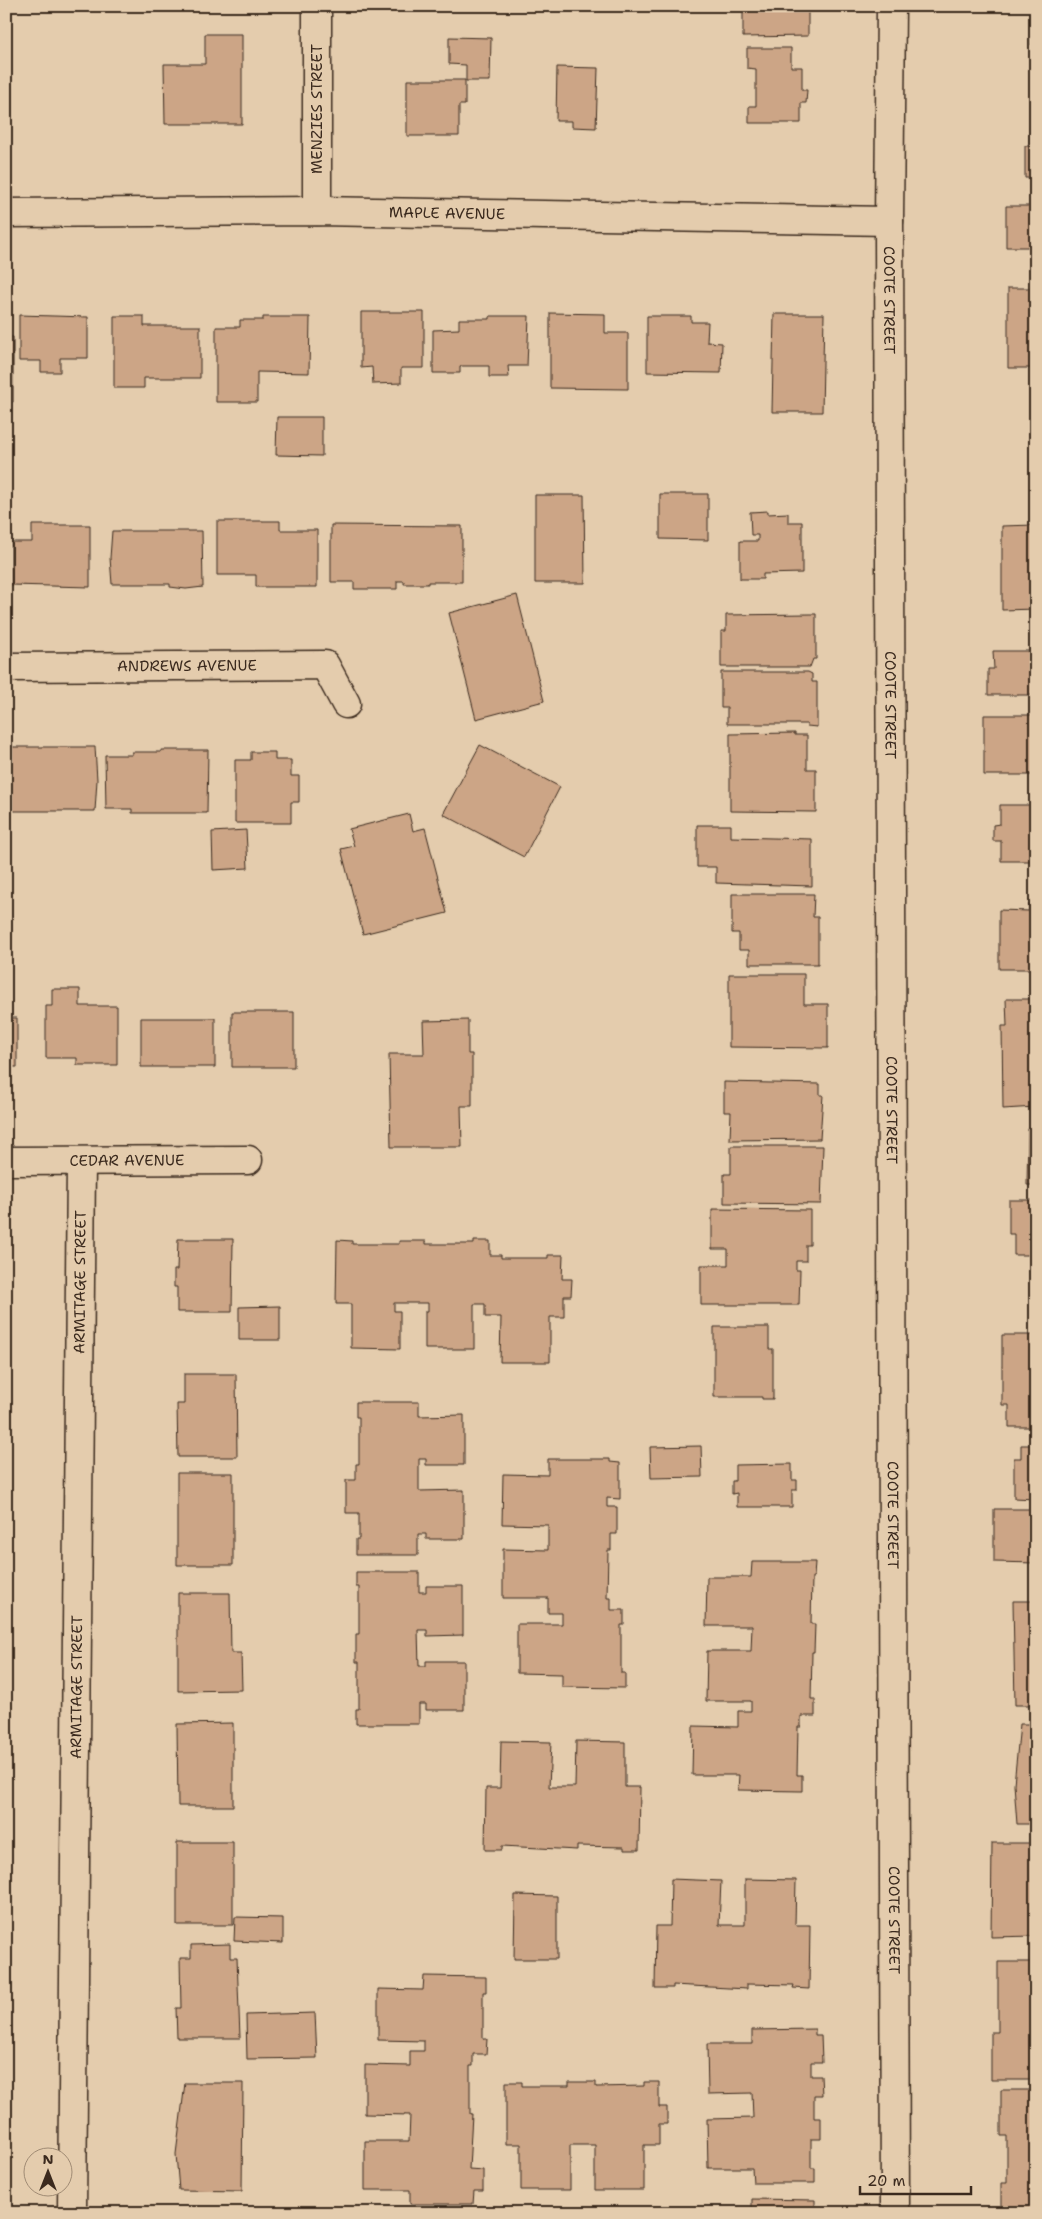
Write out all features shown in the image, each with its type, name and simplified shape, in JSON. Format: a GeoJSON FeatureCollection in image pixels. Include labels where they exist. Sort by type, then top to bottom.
{"type":"FeatureCollection","features":[{"type":"Feature","properties":{"kind":"street","name":"MENZIES STREET"},"geometry":{"type":"LineString","coordinates":[[317,6],[317,211]]}},
{"type":"Feature","properties":{"kind":"street","name":"COOTE STREET"},"geometry":{"type":"LineString","coordinates":[[891,6],[889,221],[895,2213]]}},
{"type":"Feature","properties":{"kind":"street","name":"MAPLE AVENUE"},"geometry":{"type":"LineString","coordinates":[[6,213],[317,211],[889,221]]}},
{"type":"Feature","properties":{"kind":"street","name":"ANDREWS AVENUE"},"geometry":{"type":"LineString","coordinates":[[6,666],[325,666],[346,704]]}},
{"type":"Feature","properties":{"kind":"street","name":"CEDAR AVENUE"},"geometry":{"type":"LineString","coordinates":[[6,1161],[248,1160]]}},
{"type":"Feature","properties":{"kind":"street","name":"ARMITAGE STREET"},"geometry":{"type":"LineString","coordinates":[[72,2213],[81,1162]]}},
{"type":"Feature","properties":{"kind":"building"},"geometry":{"type":"Polygon","coordinates":[[[743,6],[808,6],[808,36],[743,37],[743,6]]]}},
{"type":"Feature","properties":{"kind":"building"},"geometry":{"type":"Polygon","coordinates":[[[1031,6],[1036,6],[1036,45],[1031,45],[1031,6]]]}},
{"type":"Feature","properties":{"kind":"building"},"geometry":{"type":"Polygon","coordinates":[[[205,34],[242,34],[242,124],[165,124],[164,64],[205,64],[205,34]]]}},
{"type":"Feature","properties":{"kind":"building"},"geometry":{"type":"Polygon","coordinates":[[[449,37],[491,38],[490,81],[466,81],[466,65],[449,64],[449,37]]]}},
{"type":"Feature","properties":{"kind":"building"},"geometry":{"type":"Polygon","coordinates":[[[747,48],[791,48],[791,67],[802,67],[802,90],[807,90],[806,103],[801,103],[801,123],[749,123],[749,106],[756,106],[756,69],[747,68],[747,48]]]}},
{"type":"Feature","properties":{"kind":"building"},"geometry":{"type":"Polygon","coordinates":[[[557,67],[598,68],[596,128],[572,127],[572,121],[556,121],[557,67]]]}},
{"type":"Feature","properties":{"kind":"building"},"geometry":{"type":"Polygon","coordinates":[[[407,80],[465,80],[465,105],[459,105],[459,136],[407,136],[407,80]]]}},
{"type":"Feature","properties":{"kind":"building"},"geometry":{"type":"Polygon","coordinates":[[[1030,126],[1036,126],[1036,178],[1025,178],[1025,146],[1030,146],[1030,126]]]}},
{"type":"Feature","properties":{"kind":"building"},"geometry":{"type":"Polygon","coordinates":[[[1006,206],[1036,206],[1036,247],[1006,247],[1006,206]]]}},
{"type":"Feature","properties":{"kind":"building"},"geometry":{"type":"Polygon","coordinates":[[[1008,288],[1036,288],[1036,368],[1008,368],[1008,288]]]}},
{"type":"Feature","properties":{"kind":"building"},"geometry":{"type":"Polygon","coordinates":[[[361,312],[424,312],[424,368],[401,368],[401,383],[373,384],[372,367],[361,368],[361,312]]]}},
{"type":"Feature","properties":{"kind":"building"},"geometry":{"type":"Polygon","coordinates":[[[550,313],[605,314],[605,333],[628,333],[628,389],[550,388],[550,313]]]}},
{"type":"Feature","properties":{"kind":"building"},"geometry":{"type":"Polygon","coordinates":[[[774,314],[824,314],[822,412],[772,412],[774,314]]]}},
{"type":"Feature","properties":{"kind":"building"},"geometry":{"type":"Polygon","coordinates":[[[19,315],[88,317],[88,358],[60,358],[60,372],[41,372],[41,361],[19,361],[19,315]]]}},
{"type":"Feature","properties":{"kind":"building"},"geometry":{"type":"Polygon","coordinates":[[[114,316],[144,316],[144,326],[200,326],[200,378],[144,378],[144,388],[114,388],[114,316]]]}},
{"type":"Feature","properties":{"kind":"building"},"geometry":{"type":"Polygon","coordinates":[[[490,316],[529,316],[527,366],[508,366],[509,377],[489,377],[489,366],[460,366],[460,373],[433,373],[433,330],[459,329],[459,319],[490,319],[490,316]]]}},
{"type":"Feature","properties":{"kind":"building"},"geometry":{"type":"Polygon","coordinates":[[[647,316],[691,316],[691,322],[708,322],[707,342],[722,343],[721,373],[647,372],[647,316]]]}},
{"type":"Feature","properties":{"kind":"building"},"geometry":{"type":"Polygon","coordinates":[[[263,317],[310,317],[309,373],[257,372],[257,402],[216,402],[216,327],[240,327],[240,320],[263,320],[263,317]]]}},
{"type":"Feature","properties":{"kind":"building"},"geometry":{"type":"Polygon","coordinates":[[[6,337],[13,337],[13,402],[6,402],[6,337]]]}},
{"type":"Feature","properties":{"kind":"building"},"geometry":{"type":"Polygon","coordinates":[[[277,417],[322,417],[322,456],[276,455],[277,417]]]}},
{"type":"Feature","properties":{"kind":"building"},"geometry":{"type":"Polygon","coordinates":[[[660,494],[708,494],[708,540],[660,539],[660,494]]]}},
{"type":"Feature","properties":{"kind":"building"},"geometry":{"type":"Polygon","coordinates":[[[535,495],[584,495],[585,583],[535,583],[535,495]]]}},
{"type":"Feature","properties":{"kind":"building"},"geometry":{"type":"Polygon","coordinates":[[[768,511],[768,514],[788,513],[788,522],[802,522],[802,573],[763,574],[763,579],[740,579],[740,541],[758,541],[758,535],[751,535],[750,512],[768,511]]]}},
{"type":"Feature","properties":{"kind":"building"},"geometry":{"type":"Polygon","coordinates":[[[217,521],[280,521],[280,530],[317,530],[317,587],[256,587],[256,575],[217,575],[217,521]]]}},
{"type":"Feature","properties":{"kind":"building"},"geometry":{"type":"Polygon","coordinates":[[[32,525],[90,525],[90,587],[11,585],[11,542],[32,542],[32,525]]]}},
{"type":"Feature","properties":{"kind":"building"},"geometry":{"type":"Polygon","coordinates":[[[331,525],[462,526],[462,582],[404,584],[404,581],[397,581],[397,589],[354,589],[354,582],[331,582],[331,525]]]}},
{"type":"Feature","properties":{"kind":"building"},"geometry":{"type":"Polygon","coordinates":[[[1036,525],[1036,609],[1002,610],[1002,526],[1036,525]]]}},
{"type":"Feature","properties":{"kind":"building"},"geometry":{"type":"Polygon","coordinates":[[[112,531],[202,531],[203,587],[186,589],[170,587],[170,584],[112,584],[110,558],[112,531]]]}},
{"type":"Feature","properties":{"kind":"building"},"geometry":{"type":"Polygon","coordinates":[[[517,595],[544,701],[476,719],[449,613],[517,595]]]}},
{"type":"Feature","properties":{"kind":"building"},"geometry":{"type":"Polygon","coordinates":[[[816,614],[816,659],[813,659],[810,667],[721,667],[721,631],[726,631],[726,615],[816,614]]]}},
{"type":"Feature","properties":{"kind":"building"},"geometry":{"type":"Polygon","coordinates":[[[993,651],[1036,651],[1036,695],[988,695],[988,669],[994,669],[993,651]]]}},
{"type":"Feature","properties":{"kind":"building"},"geometry":{"type":"Polygon","coordinates":[[[721,672],[808,672],[812,674],[812,682],[817,682],[817,727],[807,726],[807,724],[727,724],[727,708],[721,708],[721,672]]]}},
{"type":"Feature","properties":{"kind":"building"},"geometry":{"type":"Polygon","coordinates":[[[984,715],[1036,715],[1036,775],[984,775],[984,715]]]}},
{"type":"Feature","properties":{"kind":"building"},"geometry":{"type":"Polygon","coordinates":[[[795,733],[795,735],[807,735],[807,769],[816,769],[816,812],[730,811],[730,734],[795,733]]]}},
{"type":"Feature","properties":{"kind":"building"},"geometry":{"type":"Polygon","coordinates":[[[480,745],[560,787],[524,857],[443,814],[480,745]]]}},
{"type":"Feature","properties":{"kind":"building"},"geometry":{"type":"Polygon","coordinates":[[[6,747],[95,747],[97,780],[95,811],[6,811],[6,747]]]}},
{"type":"Feature","properties":{"kind":"building"},"geometry":{"type":"Polygon","coordinates":[[[161,750],[208,750],[207,813],[132,813],[132,809],[106,809],[105,755],[132,755],[132,752],[161,752],[161,750]]]}},
{"type":"Feature","properties":{"kind":"building"},"geometry":{"type":"Polygon","coordinates":[[[251,752],[275,752],[275,760],[291,760],[291,776],[299,776],[299,802],[291,802],[291,823],[235,823],[235,760],[251,760],[251,752]]]}},
{"type":"Feature","properties":{"kind":"building"},"geometry":{"type":"Polygon","coordinates":[[[1000,805],[1036,805],[1036,861],[1001,861],[1001,841],[993,841],[993,825],[1000,824],[1000,805]]]}},
{"type":"Feature","properties":{"kind":"building"},"geometry":{"type":"Polygon","coordinates":[[[409,814],[413,831],[425,828],[447,913],[363,934],[341,849],[354,846],[349,829],[409,814]]]}},
{"type":"Feature","properties":{"kind":"building"},"geometry":{"type":"Polygon","coordinates":[[[697,825],[731,825],[731,837],[812,839],[812,886],[716,883],[716,867],[697,867],[697,825]]]}},
{"type":"Feature","properties":{"kind":"building"},"geometry":{"type":"Polygon","coordinates":[[[246,830],[248,868],[213,870],[212,832],[246,830]]]}},
{"type":"Feature","properties":{"kind":"building"},"geometry":{"type":"Polygon","coordinates":[[[732,894],[814,894],[813,917],[818,917],[818,964],[749,964],[749,950],[739,950],[739,933],[732,933],[732,894]]]}},
{"type":"Feature","properties":{"kind":"building"},"geometry":{"type":"Polygon","coordinates":[[[1029,904],[1036,904],[1036,969],[999,969],[999,910],[1029,911],[1029,904]]]}},
{"type":"Feature","properties":{"kind":"building"},"geometry":{"type":"Polygon","coordinates":[[[729,974],[804,974],[804,1004],[828,1004],[828,1048],[729,1047],[729,974]]]}},
{"type":"Feature","properties":{"kind":"building"},"geometry":{"type":"Polygon","coordinates":[[[52,989],[80,989],[80,1006],[117,1006],[117,1065],[77,1065],[77,1058],[46,1058],[46,1006],[52,1006],[52,989]]]}},
{"type":"Feature","properties":{"kind":"building"},"geometry":{"type":"Polygon","coordinates":[[[1006,999],[1036,999],[1036,1107],[1003,1109],[1002,1026],[1007,1026],[1006,999]]]}},
{"type":"Feature","properties":{"kind":"building"},"geometry":{"type":"Polygon","coordinates":[[[232,1012],[294,1012],[294,1067],[232,1067],[232,1012]]]}},
{"type":"Feature","properties":{"kind":"building"},"geometry":{"type":"Polygon","coordinates":[[[6,1018],[17,1018],[17,1067],[6,1067],[6,1018]]]}},
{"type":"Feature","properties":{"kind":"building"},"geometry":{"type":"Polygon","coordinates":[[[141,1018],[215,1018],[215,1067],[141,1067],[141,1018]]]}},
{"type":"Feature","properties":{"kind":"building"},"geometry":{"type":"Polygon","coordinates":[[[468,1020],[468,1054],[472,1054],[472,1106],[461,1106],[462,1147],[391,1147],[389,1054],[424,1054],[423,1021],[468,1020]]]}},
{"type":"Feature","properties":{"kind":"building"},"geometry":{"type":"Polygon","coordinates":[[[724,1082],[820,1084],[820,1095],[823,1095],[820,1139],[730,1140],[731,1112],[724,1112],[724,1082]]]}},
{"type":"Feature","properties":{"kind":"building"},"geometry":{"type":"Polygon","coordinates":[[[1028,1129],[1036,1129],[1036,1185],[1027,1185],[1028,1129]]]}},
{"type":"Feature","properties":{"kind":"building"},"geometry":{"type":"Polygon","coordinates":[[[731,1146],[823,1146],[821,1204],[724,1203],[724,1174],[731,1174],[731,1146]]]}},
{"type":"Feature","properties":{"kind":"building"},"geometry":{"type":"Polygon","coordinates":[[[1009,1200],[1036,1200],[1036,1255],[1014,1255],[1014,1234],[1009,1234],[1009,1200]]]}},
{"type":"Feature","properties":{"kind":"building"},"geometry":{"type":"Polygon","coordinates":[[[712,1209],[810,1210],[810,1245],[806,1245],[806,1261],[796,1261],[796,1270],[800,1270],[799,1305],[701,1305],[701,1265],[728,1265],[728,1249],[712,1249],[712,1209]]]}},
{"type":"Feature","properties":{"kind":"building"},"geometry":{"type":"Polygon","coordinates":[[[178,1239],[233,1239],[232,1312],[177,1312],[177,1287],[174,1287],[174,1270],[177,1270],[178,1239]]]}},
{"type":"Feature","properties":{"kind":"building"},"geometry":{"type":"Polygon","coordinates":[[[337,1240],[352,1241],[352,1244],[399,1244],[399,1241],[426,1241],[426,1244],[474,1244],[474,1241],[490,1241],[490,1255],[501,1255],[501,1258],[548,1258],[548,1255],[563,1255],[562,1279],[572,1279],[571,1296],[564,1296],[564,1317],[550,1317],[550,1362],[500,1362],[501,1317],[485,1317],[485,1304],[474,1304],[474,1349],[425,1349],[425,1311],[428,1311],[428,1303],[394,1303],[394,1311],[400,1311],[400,1349],[351,1348],[351,1304],[336,1304],[337,1240]]]}},
{"type":"Feature","properties":{"kind":"building"},"geometry":{"type":"Polygon","coordinates":[[[280,1306],[280,1340],[239,1340],[239,1307],[280,1306]]]}},
{"type":"Feature","properties":{"kind":"building"},"geometry":{"type":"Polygon","coordinates":[[[714,1327],[769,1327],[769,1349],[773,1349],[773,1399],[762,1399],[762,1397],[714,1397],[714,1327]]]}},
{"type":"Feature","properties":{"kind":"building"},"geometry":{"type":"Polygon","coordinates":[[[1002,1335],[1036,1335],[1036,1427],[1009,1427],[1009,1405],[1002,1405],[1002,1335]]]}},
{"type":"Feature","properties":{"kind":"building"},"geometry":{"type":"Polygon","coordinates":[[[184,1374],[236,1374],[237,1457],[178,1457],[177,1404],[184,1404],[184,1374]]]}},
{"type":"Feature","properties":{"kind":"building"},"geometry":{"type":"Polygon","coordinates":[[[356,1402],[419,1402],[419,1416],[464,1415],[464,1465],[426,1465],[426,1459],[419,1459],[419,1491],[464,1490],[464,1539],[426,1539],[426,1534],[418,1534],[418,1555],[356,1555],[356,1539],[359,1539],[359,1513],[346,1513],[346,1480],[356,1480],[356,1464],[359,1464],[359,1417],[356,1417],[356,1402]]]}},
{"type":"Feature","properties":{"kind":"building"},"geometry":{"type":"Polygon","coordinates":[[[1021,1445],[1036,1445],[1036,1499],[1014,1498],[1014,1458],[1021,1458],[1021,1445]]]}},
{"type":"Feature","properties":{"kind":"building"},"geometry":{"type":"Polygon","coordinates":[[[701,1446],[702,1477],[651,1478],[650,1447],[701,1446]]]}},
{"type":"Feature","properties":{"kind":"building"},"geometry":{"type":"Polygon","coordinates":[[[548,1459],[610,1459],[610,1462],[620,1463],[620,1499],[607,1498],[607,1507],[617,1507],[617,1534],[611,1534],[611,1550],[608,1550],[607,1598],[611,1598],[611,1610],[624,1610],[624,1625],[621,1625],[621,1673],[625,1673],[625,1688],[562,1687],[562,1674],[517,1673],[517,1624],[562,1624],[562,1613],[548,1613],[548,1598],[503,1598],[503,1549],[548,1550],[548,1525],[502,1524],[503,1474],[548,1475],[548,1459]]]}},
{"type":"Feature","properties":{"kind":"building"},"geometry":{"type":"Polygon","coordinates":[[[792,1464],[792,1480],[797,1480],[797,1490],[792,1490],[792,1507],[737,1507],[737,1493],[732,1494],[732,1481],[735,1481],[735,1465],[792,1464]]]}},
{"type":"Feature","properties":{"kind":"building"},"geometry":{"type":"Polygon","coordinates":[[[177,1473],[233,1473],[233,1565],[177,1565],[177,1473]]]}},
{"type":"Feature","properties":{"kind":"building"},"geometry":{"type":"Polygon","coordinates":[[[994,1509],[1036,1509],[1036,1563],[994,1562],[994,1509]]]}},
{"type":"Feature","properties":{"kind":"building"},"geometry":{"type":"Polygon","coordinates":[[[752,1562],[815,1562],[814,1577],[812,1577],[811,1624],[815,1624],[814,1652],[812,1652],[811,1699],[815,1699],[815,1716],[801,1716],[801,1727],[798,1727],[797,1775],[802,1775],[802,1791],[738,1790],[739,1775],[692,1775],[693,1726],[738,1727],[738,1711],[751,1711],[751,1701],[706,1701],[707,1651],[751,1651],[752,1626],[706,1626],[707,1577],[751,1577],[752,1562]]]}},
{"type":"Feature","properties":{"kind":"building"},"geometry":{"type":"Polygon","coordinates":[[[356,1572],[419,1572],[419,1592],[426,1592],[426,1586],[463,1586],[463,1635],[427,1636],[427,1630],[418,1630],[419,1666],[426,1666],[426,1661],[464,1661],[464,1710],[426,1710],[426,1704],[419,1704],[419,1724],[356,1724],[356,1709],[359,1709],[359,1662],[356,1662],[356,1634],[359,1634],[359,1587],[356,1587],[356,1572]]]}},
{"type":"Feature","properties":{"kind":"building"},"geometry":{"type":"Polygon","coordinates":[[[178,1593],[230,1593],[231,1653],[241,1653],[242,1690],[178,1691],[178,1593]]]}},
{"type":"Feature","properties":{"kind":"building"},"geometry":{"type":"Polygon","coordinates":[[[1013,1601],[1036,1601],[1036,1705],[1015,1705],[1013,1601]]]}},
{"type":"Feature","properties":{"kind":"building"},"geometry":{"type":"Polygon","coordinates":[[[233,1723],[233,1806],[178,1806],[177,1724],[233,1723]]]}},
{"type":"Feature","properties":{"kind":"building"},"geometry":{"type":"Polygon","coordinates":[[[1020,1724],[1036,1724],[1036,1824],[1017,1824],[1014,1784],[1020,1724]]]}},
{"type":"Feature","properties":{"kind":"building"},"geometry":{"type":"Polygon","coordinates":[[[501,1741],[551,1742],[549,1787],[575,1787],[576,1741],[625,1742],[625,1787],[640,1787],[639,1850],[624,1850],[624,1847],[577,1846],[577,1850],[502,1846],[502,1850],[485,1850],[486,1788],[500,1788],[501,1741]]]}},
{"type":"Feature","properties":{"kind":"building"},"geometry":{"type":"Polygon","coordinates":[[[177,1842],[233,1842],[233,1925],[177,1925],[177,1842]]]}},
{"type":"Feature","properties":{"kind":"building"},"geometry":{"type":"Polygon","coordinates":[[[992,1843],[1036,1843],[1036,1936],[991,1937],[992,1843]]]}},
{"type":"Feature","properties":{"kind":"building"},"geometry":{"type":"Polygon","coordinates":[[[671,1879],[721,1881],[719,1925],[745,1925],[745,1879],[796,1880],[795,1925],[810,1925],[809,1989],[793,1988],[794,1985],[747,1984],[747,1989],[673,1985],[673,1988],[655,1988],[656,1926],[670,1926],[671,1879]]]}},
{"type":"Feature","properties":{"kind":"building"},"geometry":{"type":"Polygon","coordinates":[[[515,1895],[557,1896],[557,1959],[514,1959],[515,1895]]]}},
{"type":"Feature","properties":{"kind":"building"},"geometry":{"type":"Polygon","coordinates":[[[235,1917],[283,1918],[283,1943],[234,1941],[235,1917]]]}},
{"type":"Feature","properties":{"kind":"building"},"geometry":{"type":"Polygon","coordinates":[[[230,1944],[230,1958],[237,1958],[240,2038],[177,2038],[176,2008],[181,2008],[180,1958],[191,1958],[191,1945],[230,1944]]]}},
{"type":"Feature","properties":{"kind":"building"},"geometry":{"type":"Polygon","coordinates":[[[998,1962],[1036,1962],[1036,2080],[991,2080],[991,2032],[998,2032],[998,1962]]]}},
{"type":"Feature","properties":{"kind":"building"},"geometry":{"type":"Polygon","coordinates":[[[424,1976],[486,1977],[486,1992],[483,1992],[483,2039],[487,2039],[486,2054],[473,2054],[473,2066],[470,2066],[470,2114],[472,2114],[469,2169],[483,2170],[483,2191],[474,2191],[473,2204],[410,2204],[410,2190],[365,2190],[365,2141],[409,2141],[410,2115],[365,2114],[365,2065],[410,2066],[410,2051],[424,2051],[424,2041],[378,2040],[378,1989],[423,1990],[424,1976]]]}},
{"type":"Feature","properties":{"kind":"building"},"geometry":{"type":"Polygon","coordinates":[[[315,2013],[317,2058],[247,2059],[246,2015],[315,2013]]]}},
{"type":"Feature","properties":{"kind":"building"},"geometry":{"type":"Polygon","coordinates":[[[815,2029],[815,2035],[821,2035],[822,2062],[811,2062],[811,2076],[821,2076],[822,2095],[814,2095],[814,2118],[821,2118],[821,2139],[811,2139],[811,2168],[815,2168],[815,2183],[753,2183],[752,2168],[708,2168],[707,2119],[753,2118],[752,2093],[708,2094],[707,2044],[752,2044],[752,2030],[815,2029]]]}},
{"type":"Feature","properties":{"kind":"building"},"geometry":{"type":"Polygon","coordinates":[[[506,2082],[522,2082],[522,2086],[569,2086],[569,2082],[596,2082],[596,2087],[644,2086],[644,2082],[659,2082],[659,2107],[667,2107],[667,2124],[659,2124],[659,2145],[644,2145],[644,2190],[595,2190],[595,2145],[570,2145],[570,2190],[521,2190],[521,2144],[506,2144],[506,2082]]]}},
{"type":"Feature","properties":{"kind":"building"},"geometry":{"type":"Polygon","coordinates":[[[185,2083],[243,2083],[242,2191],[179,2190],[176,2154],[185,2083]]]}},
{"type":"Feature","properties":{"kind":"building"},"geometry":{"type":"Polygon","coordinates":[[[1001,2090],[1036,2090],[1036,2213],[1001,2213],[1001,2183],[1007,2183],[1007,2136],[1001,2136],[1001,2090]]]}},
{"type":"Feature","properties":{"kind":"building"},"geometry":{"type":"Polygon","coordinates":[[[752,2199],[815,2200],[815,2213],[752,2213],[752,2199]]]}}]}
